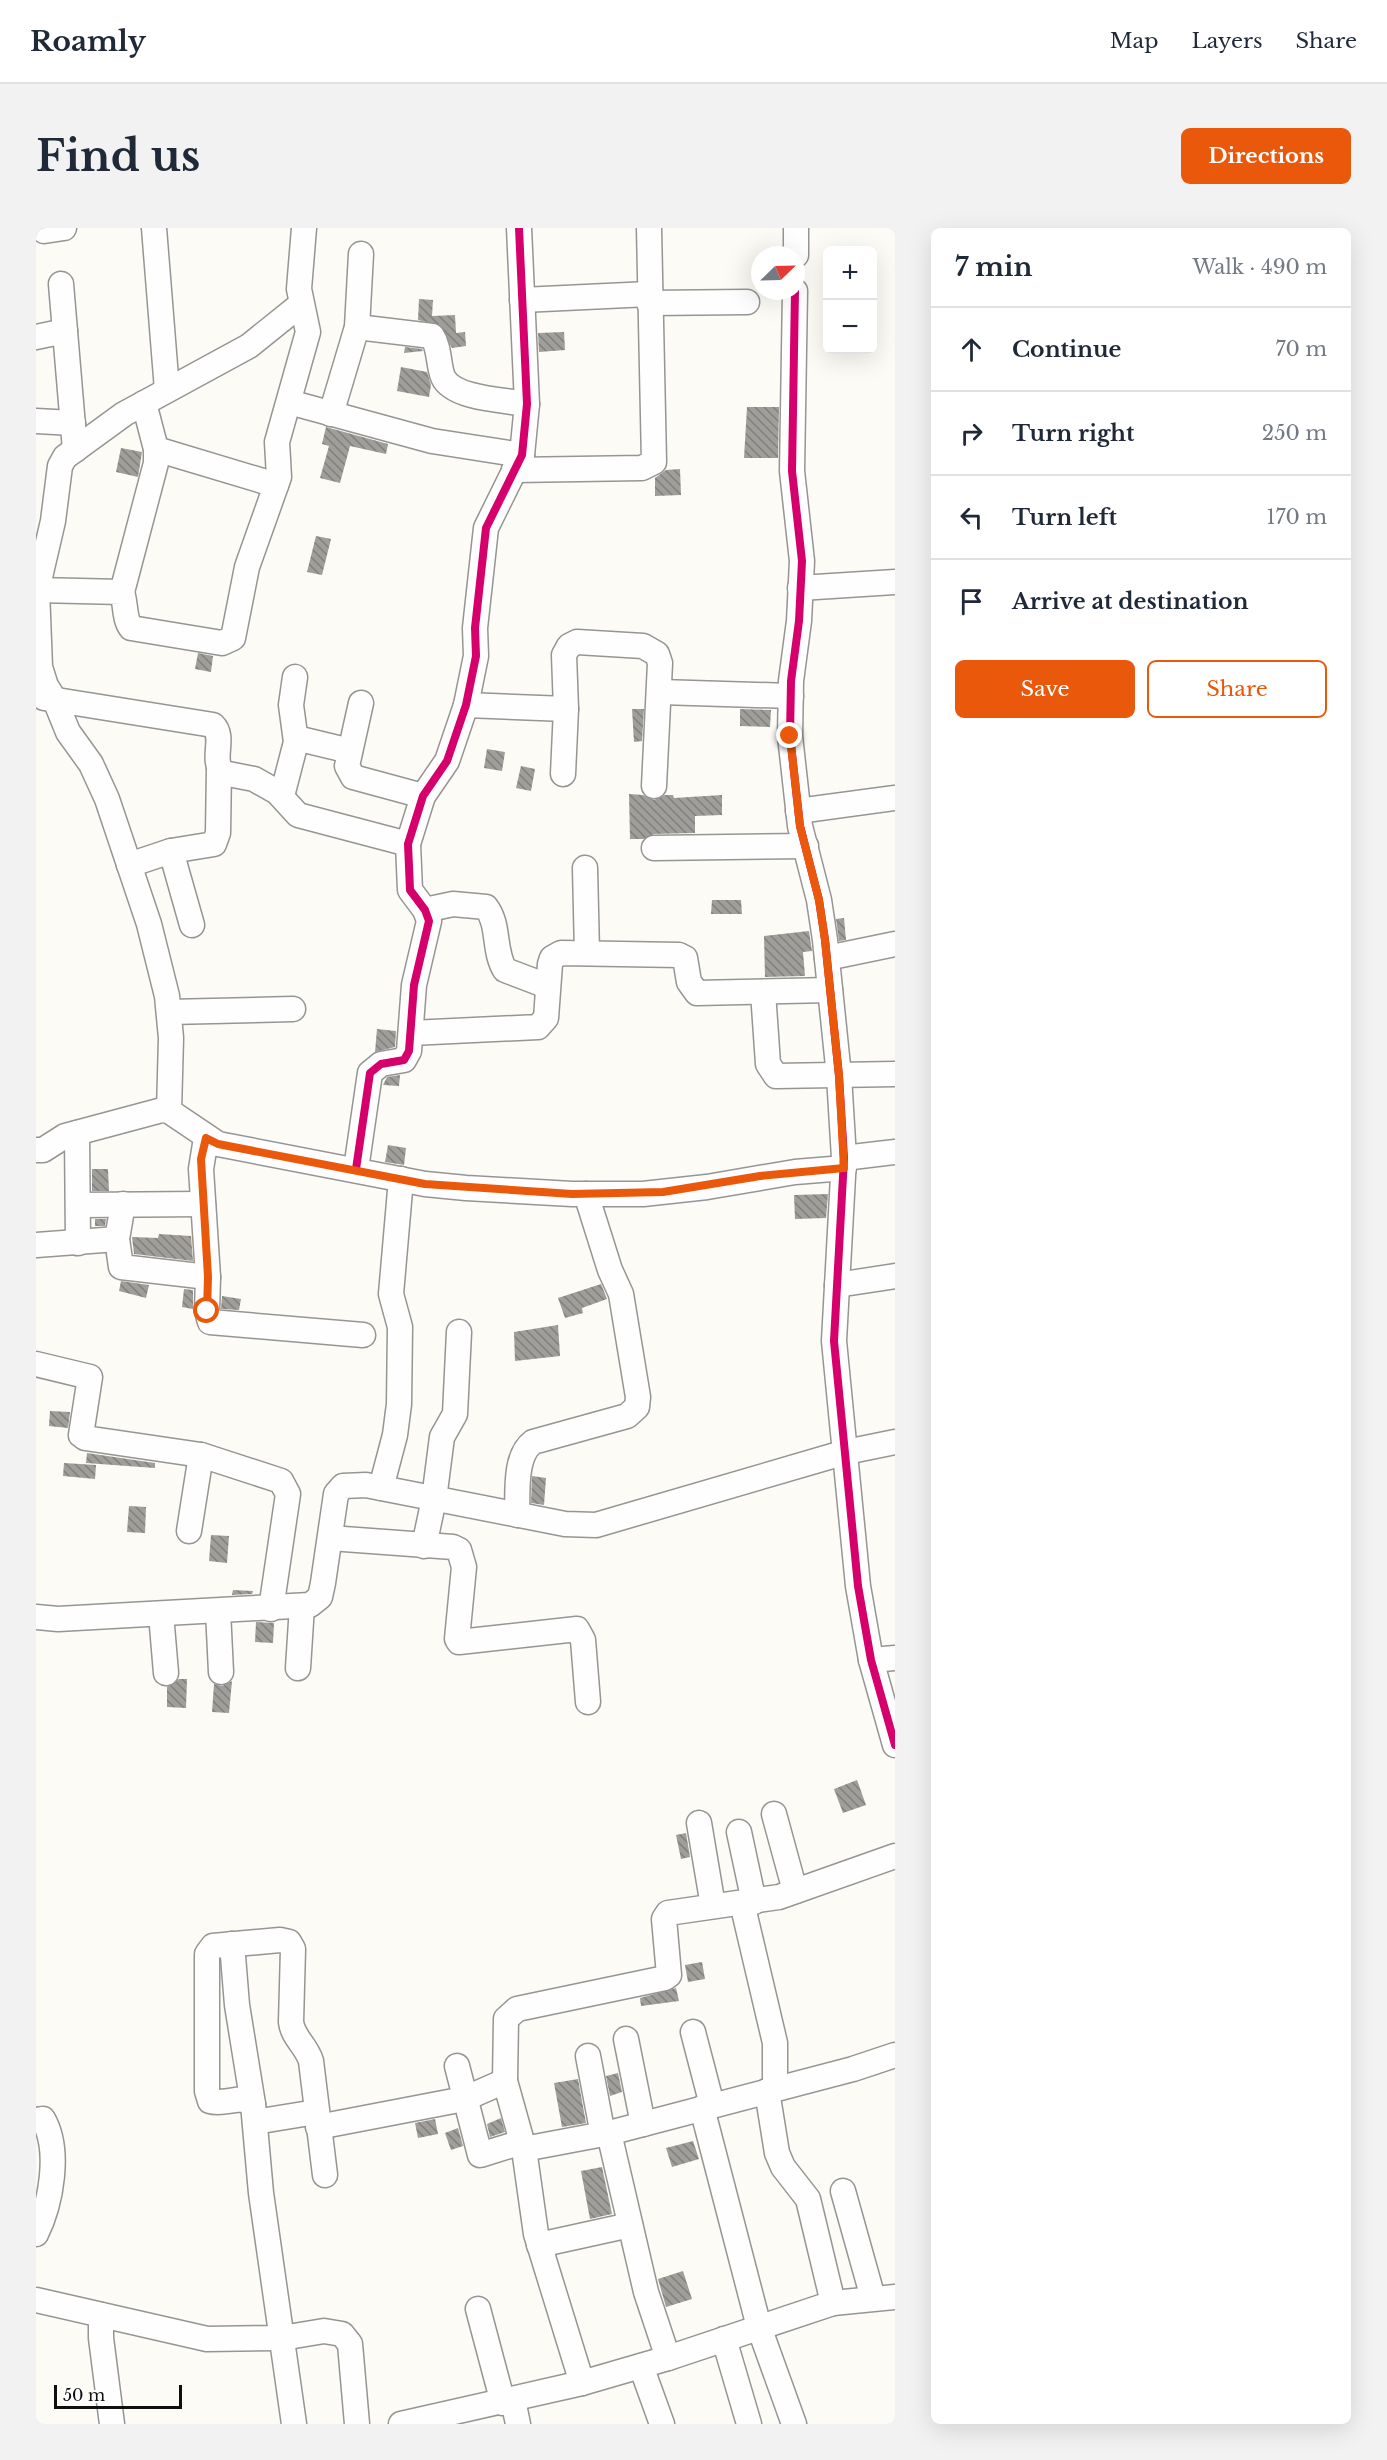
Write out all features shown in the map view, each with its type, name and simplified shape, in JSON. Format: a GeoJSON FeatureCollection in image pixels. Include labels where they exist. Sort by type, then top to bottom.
{"type":"FeatureCollection","features":[{"type":"Feature","properties":{"kind":"street"},"geometry":{"type":"LineString","coordinates":[[154,228],[167,390]]}},
{"type":"Feature","properties":{"kind":"street"},"geometry":{"type":"LineString","coordinates":[[144,403],[156,449],[156,463],[122,592],[126,603],[126,618],[132,628],[222,643],[229,642],[235,630],[247,567],[276,484],[280,468],[277,442],[308,332],[307,319],[300,305],[299,289],[304,228]]}},
{"type":"Feature","properties":{"kind":"street"},"geometry":{"type":"LineString","coordinates":[[356,1169],[370,1074],[381,1064],[404,1060],[408,1056],[414,985],[429,921],[425,910],[410,890],[407,877],[408,844],[423,796],[447,761],[466,705],[476,656],[476,628],[486,528],[518,463],[527,404],[519,228]]}},
{"type":"Feature","properties":{"kind":"street"},"geometry":{"type":"LineString","coordinates":[[289,402],[518,463],[642,468],[654,462],[649,299],[650,228]]}},
{"type":"Feature","properties":{"kind":"street"},"geometry":{"type":"LineString","coordinates":[[796,228],[796,246]]}},
{"type":"Feature","properties":{"kind":"street"},"geometry":{"type":"LineString","coordinates":[[331,414],[357,327],[361,254]]}},
{"type":"Feature","properties":{"kind":"street"},"geometry":{"type":"LineString","coordinates":[[61,284],[75,450]]}},
{"type":"Feature","properties":{"kind":"street"},"geometry":{"type":"LineString","coordinates":[[522,300],[649,299],[747,302]]}},
{"type":"Feature","properties":{"kind":"street"},"geometry":{"type":"LineString","coordinates":[[795,300],[792,471],[800,528],[800,588],[790,736],[798,811],[819,900],[839,1076],[844,1163],[834,1341],[858,1586],[871,1660],[895,1745]]}},
{"type":"Feature","properties":{"kind":"street"},"geometry":{"type":"LineString","coordinates":[[169,1112],[171,1038],[169,1012],[149,924],[107,799],[91,764],[46,698],[46,686],[40,667],[37,625],[41,551],[60,466],[75,450],[124,414],[249,346],[300,305]]}},
{"type":"Feature","properties":{"kind":"street"},"geometry":{"type":"LineString","coordinates":[[357,327],[432,336],[443,377],[449,386],[464,394],[527,404]]}},
{"type":"Feature","properties":{"kind":"street"},"geometry":{"type":"LineString","coordinates":[[36,337],[65,331]]}},
{"type":"Feature","properties":{"kind":"street"},"geometry":{"type":"LineString","coordinates":[[36,421],[73,423]]}},
{"type":"Feature","properties":{"kind":"street"},"geometry":{"type":"LineString","coordinates":[[156,449],[276,484]]}},
{"type":"Feature","properties":{"kind":"street"},"geometry":{"type":"LineString","coordinates":[[800,588],[895,582]]}},
{"type":"Feature","properties":{"kind":"street"},"geometry":{"type":"LineString","coordinates":[[38,590],[122,592]]}},
{"type":"Feature","properties":{"kind":"street"},"geometry":{"type":"LineString","coordinates":[[563,774],[566,709],[564,655],[569,646],[577,642],[643,646],[652,649],[657,654],[660,663],[654,786]]}},
{"type":"Feature","properties":{"kind":"street"},"geometry":{"type":"LineString","coordinates":[[282,796],[296,738],[291,705],[295,676]]}},
{"type":"Feature","properties":{"kind":"street"},"geometry":{"type":"LineString","coordinates":[[660,692],[791,696]]}},
{"type":"Feature","properties":{"kind":"street"},"geometry":{"type":"LineString","coordinates":[[46,698],[213,725],[219,736],[217,839],[208,846],[171,851],[129,865]]}},
{"type":"Feature","properties":{"kind":"street"},"geometry":{"type":"LineString","coordinates":[[361,704],[347,766],[352,777],[423,796]]}},
{"type":"Feature","properties":{"kind":"street"},"geometry":{"type":"LineString","coordinates":[[466,705],[566,709]]}},
{"type":"Feature","properties":{"kind":"street"},"geometry":{"type":"LineString","coordinates":[[296,738],[350,751]]}},
{"type":"Feature","properties":{"kind":"street"},"geometry":{"type":"LineString","coordinates":[[219,768],[228,775],[254,779],[282,796],[298,815],[408,844]]}},
{"type":"Feature","properties":{"kind":"street"},"geometry":{"type":"LineString","coordinates":[[798,811],[895,798]]}},
{"type":"Feature","properties":{"kind":"street"},"geometry":{"type":"LineString","coordinates":[[654,848],[806,846]]}},
{"type":"Feature","properties":{"kind":"street"},"geometry":{"type":"LineString","coordinates":[[171,851],[192,925]]}},
{"type":"Feature","properties":{"kind":"street"},"geometry":{"type":"LineString","coordinates":[[585,868],[586,953]]}},
{"type":"Feature","properties":{"kind":"street"},"geometry":{"type":"LineString","coordinates":[[425,910],[453,904],[486,908],[493,916],[497,950],[505,970],[547,986]]}},
{"type":"Feature","properties":{"kind":"street"},"geometry":{"type":"LineString","coordinates":[[827,958],[895,944]]}},
{"type":"Feature","properties":{"kind":"street"},"geometry":{"type":"LineString","coordinates":[[411,1033],[538,1027],[546,1018],[550,964],[556,955],[673,953],[685,958],[689,982],[697,993],[830,990]]}},
{"type":"Feature","properties":{"kind":"street"},"geometry":{"type":"LineString","coordinates":[[763,992],[770,1071],[784,1077],[895,1074]]}},
{"type":"Feature","properties":{"kind":"street"},"geometry":{"type":"LineString","coordinates":[[169,1012],[293,1009]]}},
{"type":"Feature","properties":{"kind":"street"},"geometry":{"type":"LineString","coordinates":[[36,1150],[43,1150],[65,1136],[162,1110],[169,1112],[218,1144],[425,1184],[489,1190],[586,1194],[663,1192],[844,1163],[895,1152]]}},
{"type":"Feature","properties":{"kind":"street"},"geometry":{"type":"LineString","coordinates":[[76,1133],[78,1243]]}},
{"type":"Feature","properties":{"kind":"street"},"geometry":{"type":"LineString","coordinates":[[206,1138],[201,1159],[208,1277],[207,1311],[210,1322],[363,1335]]}},
{"type":"Feature","properties":{"kind":"street"},"geometry":{"type":"LineString","coordinates":[[381,1488],[395,1435],[399,1404],[400,1327],[391,1294],[401,1179]]}},
{"type":"Feature","properties":{"kind":"street"},"geometry":{"type":"LineString","coordinates":[[517,1515],[521,1460],[525,1448],[533,1442],[627,1416],[637,1407],[638,1398],[621,1294],[610,1270],[586,1194]]}},
{"type":"Feature","properties":{"kind":"street"},"geometry":{"type":"LineString","coordinates":[[123,1204],[117,1239],[119,1262],[125,1269],[208,1277]]}},
{"type":"Feature","properties":{"kind":"street"},"geometry":{"type":"LineString","coordinates":[[79,1205],[203,1204]]}},
{"type":"Feature","properties":{"kind":"street"},"geometry":{"type":"LineString","coordinates":[[36,1245],[117,1239]]}},
{"type":"Feature","properties":{"kind":"street"},"geometry":{"type":"LineString","coordinates":[[837,1285],[895,1276]]}},
{"type":"Feature","properties":{"kind":"street"},"geometry":{"type":"LineString","coordinates":[[424,1546],[434,1498],[442,1437],[455,1413],[459,1332]]}},
{"type":"Feature","properties":{"kind":"street"},"geometry":{"type":"LineString","coordinates":[[36,1364],[90,1377],[81,1435],[85,1438],[201,1455],[281,1481],[286,1486],[288,1494],[271,1609]]}},
{"type":"Feature","properties":{"kind":"street"},"geometry":{"type":"LineString","coordinates":[[36,1617],[58,1619],[271,1609],[310,1605],[320,1597],[336,1494],[343,1486],[355,1484],[381,1488],[565,1524],[596,1525],[846,1452],[895,1442]]}},
{"type":"Feature","properties":{"kind":"street"},"geometry":{"type":"LineString","coordinates":[[189,1530],[201,1455]]}},
{"type":"Feature","properties":{"kind":"street"},"geometry":{"type":"LineString","coordinates":[[330,1538],[453,1547],[459,1550],[463,1560],[456,1639],[459,1642],[577,1629],[583,1640],[588,1702]]}},
{"type":"Feature","properties":{"kind":"street"},"geometry":{"type":"LineString","coordinates":[[298,1668],[302,1606]]}},
{"type":"Feature","properties":{"kind":"street"},"geometry":{"type":"LineString","coordinates":[[218,1611],[221,1672]]}},
{"type":"Feature","properties":{"kind":"street"},"geometry":{"type":"LineString","coordinates":[[161,1614],[166,1673]]}},
{"type":"Feature","properties":{"kind":"street"},"geometry":{"type":"LineString","coordinates":[[871,1660],[895,1658]]}},
{"type":"Feature","properties":{"kind":"street"},"geometry":{"type":"LineString","coordinates":[[774,1814],[795,1891]]}},
{"type":"Feature","properties":{"kind":"street"},"geometry":{"type":"LineString","coordinates":[[699,1823],[713,1906]]}},
{"type":"Feature","properties":{"kind":"street"},"geometry":{"type":"LineString","coordinates":[[739,1832],[748,1902],[775,2043],[771,2090],[777,2153],[783,2167],[808,2199],[833,2303]]}},
{"type":"Feature","properties":{"kind":"street"},"geometry":{"type":"LineString","coordinates":[[582,2383],[539,2245],[523,2146],[505,2081],[504,2027],[510,2013],[517,2009],[665,1978],[669,1975],[670,1966],[663,1919],[668,1913],[748,1902],[795,1891],[895,1856]]}},
{"type":"Feature","properties":{"kind":"street"},"geometry":{"type":"LineString","coordinates":[[325,2175],[317,2119],[311,2061],[307,2047],[293,2032],[291,2022],[293,1949],[289,1941],[280,1940],[213,1946],[207,1954],[207,2091],[210,2102],[217,2103],[243,2098],[254,2113],[317,2119],[464,2099],[505,2081]]}},
{"type":"Feature","properties":{"kind":"street"},"geometry":{"type":"LineString","coordinates":[[232,1944],[237,2005],[254,2113],[261,2193],[294,2424]]}},
{"type":"Feature","properties":{"kind":"street"},"geometry":{"type":"LineString","coordinates":[[693,2032],[707,2106],[759,2327],[794,2424]]}},
{"type":"Feature","properties":{"kind":"street"},"geometry":{"type":"LineString","coordinates":[[626,2039],[643,2124]]}},
{"type":"Feature","properties":{"kind":"street"},"geometry":{"type":"LineString","coordinates":[[457,2066],[480,2155],[523,2146],[606,2134],[895,2055]]}},
{"type":"Feature","properties":{"kind":"street"},"geometry":{"type":"LineString","coordinates":[[588,2056],[646,2292],[668,2358]]}},
{"type":"Feature","properties":{"kind":"street"},"geometry":{"type":"LineString","coordinates":[[36,2120],[43,2119],[50,2130],[52,2175],[46,2215],[36,2234]]}},
{"type":"Feature","properties":{"kind":"street"},"geometry":{"type":"LineString","coordinates":[[401,2424],[582,2383],[668,2358],[833,2303],[884,2298],[843,2191]]}},
{"type":"Feature","properties":{"kind":"street"},"geometry":{"type":"LineString","coordinates":[[539,2245],[630,2225]]}},
{"type":"Feature","properties":{"kind":"street"},"geometry":{"type":"LineString","coordinates":[[36,2300],[207,2340],[282,2338],[324,2331],[342,2334],[350,2344],[357,2424]]}},
{"type":"Feature","properties":{"kind":"street"},"geometry":{"type":"LineString","coordinates":[[478,2309],[508,2401],[518,2424]]}},
{"type":"Feature","properties":{"kind":"street"},"geometry":{"type":"LineString","coordinates":[[101,2315],[101,2338],[112,2424]]}},
{"type":"Feature","properties":{"kind":"street"},"geometry":{"type":"LineString","coordinates":[[724,2339],[749,2424]]}},
{"type":"Feature","properties":{"kind":"street"},"geometry":{"type":"LineString","coordinates":[[641,2366],[662,2424]]}},
{"type":"Feature","properties":{"kind":"building"},"geometry":{"type":"Polygon","coordinates":[[[419,299],[433,300],[432,316],[455,315],[456,333],[465,332],[466,346],[452,348],[440,325],[418,320],[419,299]]]}},
{"type":"Feature","properties":{"kind":"building"},"geometry":{"type":"Polygon","coordinates":[[[564,332],[565,350],[539,352],[538,333],[564,332]]]}},
{"type":"Feature","properties":{"kind":"building"},"geometry":{"type":"Polygon","coordinates":[[[405,347],[422,349],[423,351],[404,353],[405,347]]]}},
{"type":"Feature","properties":{"kind":"building"},"geometry":{"type":"Polygon","coordinates":[[[401,367],[427,372],[431,385],[429,397],[397,391],[401,367]]]}},
{"type":"Feature","properties":{"kind":"building"},"geometry":{"type":"Polygon","coordinates":[[[747,407],[779,407],[778,458],[744,458],[747,407]]]}},
{"type":"Feature","properties":{"kind":"building"},"geometry":{"type":"Polygon","coordinates":[[[326,427],[388,444],[386,454],[350,446],[340,483],[320,478],[329,446],[322,444],[326,427]]]}},
{"type":"Feature","properties":{"kind":"building"},"geometry":{"type":"Polygon","coordinates":[[[121,448],[142,452],[138,477],[116,472],[121,448]]]}},
{"type":"Feature","properties":{"kind":"building"},"geometry":{"type":"Polygon","coordinates":[[[680,469],[681,495],[655,496],[655,478],[666,470],[680,469]]]}},
{"type":"Feature","properties":{"kind":"building"},"geometry":{"type":"Polygon","coordinates":[[[316,536],[331,539],[322,575],[307,572],[316,536]]]}},
{"type":"Feature","properties":{"kind":"building"},"geometry":{"type":"Polygon","coordinates":[[[198,653],[213,656],[211,672],[195,669],[198,653]]]}},
{"type":"Feature","properties":{"kind":"building"},"geometry":{"type":"Polygon","coordinates":[[[632,709],[644,709],[642,741],[634,742],[632,709]]]}},
{"type":"Feature","properties":{"kind":"building"},"geometry":{"type":"Polygon","coordinates":[[[740,709],[771,710],[770,727],[740,726],[740,709]]]}},
{"type":"Feature","properties":{"kind":"building"},"geometry":{"type":"Polygon","coordinates":[[[487,749],[505,752],[502,771],[484,768],[487,749]]]}},
{"type":"Feature","properties":{"kind":"building"},"geometry":{"type":"Polygon","coordinates":[[[521,766],[535,769],[531,791],[516,788],[521,766]]]}},
{"type":"Feature","properties":{"kind":"building"},"geometry":{"type":"Polygon","coordinates":[[[629,794],[643,795],[654,800],[665,795],[673,795],[674,798],[722,795],[722,815],[695,816],[695,833],[654,834],[644,839],[630,839],[629,794]]]}},
{"type":"Feature","properties":{"kind":"building"},"geometry":{"type":"Polygon","coordinates":[[[712,900],[741,900],[742,914],[711,914],[712,900]]]}},
{"type":"Feature","properties":{"kind":"building"},"geometry":{"type":"Polygon","coordinates":[[[844,918],[846,940],[839,941],[836,919],[844,918]]]}},
{"type":"Feature","properties":{"kind":"building"},"geometry":{"type":"Polygon","coordinates":[[[809,931],[812,951],[803,952],[805,976],[765,977],[764,936],[809,931]]]}},
{"type":"Feature","properties":{"kind":"building"},"geometry":{"type":"Polygon","coordinates":[[[377,1029],[396,1031],[395,1047],[375,1052],[377,1029]]]}},
{"type":"Feature","properties":{"kind":"building"},"geometry":{"type":"Polygon","coordinates":[[[400,1075],[399,1086],[383,1085],[387,1077],[400,1075]]]}},
{"type":"Feature","properties":{"kind":"building"},"geometry":{"type":"Polygon","coordinates":[[[388,1145],[406,1148],[404,1165],[385,1162],[388,1145]]]}},
{"type":"Feature","properties":{"kind":"building"},"geometry":{"type":"Polygon","coordinates":[[[92,1169],[108,1169],[109,1191],[92,1191],[92,1169]]]}},
{"type":"Feature","properties":{"kind":"building"},"geometry":{"type":"Polygon","coordinates":[[[828,1194],[826,1218],[795,1219],[794,1195],[828,1194]]]}},
{"type":"Feature","properties":{"kind":"building"},"geometry":{"type":"Polygon","coordinates":[[[95,1219],[106,1219],[105,1226],[95,1226],[95,1219]]]}},
{"type":"Feature","properties":{"kind":"building"},"geometry":{"type":"Polygon","coordinates":[[[159,1234],[191,1236],[193,1261],[134,1254],[132,1237],[158,1238],[159,1234]]]}},
{"type":"Feature","properties":{"kind":"building"},"geometry":{"type":"Polygon","coordinates":[[[121,1281],[149,1285],[146,1298],[119,1291],[121,1281]]]}},
{"type":"Feature","properties":{"kind":"building"},"geometry":{"type":"Polygon","coordinates":[[[601,1284],[607,1299],[582,1308],[583,1313],[565,1318],[558,1298],[601,1284]]]}},
{"type":"Feature","properties":{"kind":"building"},"geometry":{"type":"Polygon","coordinates":[[[184,1289],[193,1290],[193,1309],[182,1307],[184,1289]]]}},
{"type":"Feature","properties":{"kind":"building"},"geometry":{"type":"Polygon","coordinates":[[[222,1296],[241,1299],[239,1310],[221,1309],[222,1296]]]}},
{"type":"Feature","properties":{"kind":"building"},"geometry":{"type":"Polygon","coordinates":[[[558,1325],[560,1356],[515,1361],[514,1332],[558,1325]]]}},
{"type":"Feature","properties":{"kind":"building"},"geometry":{"type":"Polygon","coordinates":[[[50,1411],[70,1412],[68,1428],[49,1426],[50,1411]]]}},
{"type":"Feature","properties":{"kind":"building"},"geometry":{"type":"Polygon","coordinates":[[[87,1453],[155,1463],[155,1468],[86,1463],[87,1453]]]}},
{"type":"Feature","properties":{"kind":"building"},"geometry":{"type":"Polygon","coordinates":[[[64,1463],[96,1465],[95,1479],[63,1476],[64,1463]]]}},
{"type":"Feature","properties":{"kind":"building"},"geometry":{"type":"Polygon","coordinates":[[[532,1476],[546,1478],[544,1505],[531,1503],[532,1476]]]}},
{"type":"Feature","properties":{"kind":"building"},"geometry":{"type":"Polygon","coordinates":[[[129,1506],[146,1507],[145,1533],[127,1532],[129,1506]]]}},
{"type":"Feature","properties":{"kind":"building"},"geometry":{"type":"Polygon","coordinates":[[[211,1535],[229,1536],[227,1563],[209,1561],[211,1535]]]}},
{"type":"Feature","properties":{"kind":"building"},"geometry":{"type":"Polygon","coordinates":[[[233,1590],[253,1591],[252,1594],[232,1595],[233,1590]]]}},
{"type":"Feature","properties":{"kind":"building"},"geometry":{"type":"Polygon","coordinates":[[[256,1622],[274,1623],[273,1643],[255,1642],[256,1622]]]}},
{"type":"Feature","properties":{"kind":"building"},"geometry":{"type":"Polygon","coordinates":[[[179,1679],[187,1679],[186,1708],[167,1707],[167,1687],[179,1679]]]}},
{"type":"Feature","properties":{"kind":"building"},"geometry":{"type":"Polygon","coordinates":[[[232,1681],[229,1713],[212,1712],[214,1684],[222,1686],[232,1681]]]}},
{"type":"Feature","properties":{"kind":"building"},"geometry":{"type":"Polygon","coordinates":[[[857,1780],[866,1805],[843,1813],[834,1789],[857,1780]]]}},
{"type":"Feature","properties":{"kind":"building"},"geometry":{"type":"Polygon","coordinates":[[[686,1833],[690,1857],[681,1859],[676,1835],[686,1833]]]}},
{"type":"Feature","properties":{"kind":"building"},"geometry":{"type":"Polygon","coordinates":[[[702,1962],[705,1979],[688,1982],[685,1965],[702,1962]]]}},
{"type":"Feature","properties":{"kind":"building"},"geometry":{"type":"Polygon","coordinates":[[[676,1988],[679,2001],[641,2006],[640,1998],[676,1988]]]}},
{"type":"Feature","properties":{"kind":"building"},"geometry":{"type":"Polygon","coordinates":[[[618,2073],[622,2092],[610,2096],[606,2076],[618,2073]]]}},
{"type":"Feature","properties":{"kind":"building"},"geometry":{"type":"Polygon","coordinates":[[[578,2079],[586,2123],[562,2127],[554,2083],[578,2079]]]}},
{"type":"Feature","properties":{"kind":"building"},"geometry":{"type":"Polygon","coordinates":[[[501,2118],[505,2132],[490,2137],[487,2124],[501,2118]]]}},
{"type":"Feature","properties":{"kind":"building"},"geometry":{"type":"Polygon","coordinates":[[[435,2119],[438,2134],[418,2138],[415,2123],[435,2119]]]}},
{"type":"Feature","properties":{"kind":"building"},"geometry":{"type":"Polygon","coordinates":[[[458,2128],[463,2146],[451,2150],[445,2133],[458,2128]]]}},
{"type":"Feature","properties":{"kind":"building"},"geometry":{"type":"Polygon","coordinates":[[[693,2141],[699,2159],[672,2167],[666,2148],[693,2141]]]}},
{"type":"Feature","properties":{"kind":"building"},"geometry":{"type":"Polygon","coordinates":[[[602,2167],[612,2214],[590,2219],[581,2171],[602,2167]]]}},
{"type":"Feature","properties":{"kind":"building"},"geometry":{"type":"Polygon","coordinates":[[[683,2271],[692,2299],[666,2307],[658,2279],[683,2271]]]}},
{"type":"Feature","properties":{"kind":"cycle path"},"geometry":{"type":"LineString","coordinates":[[356,1169],[370,1073],[381,1064],[404,1060],[409,1051],[414,985],[429,921],[425,910],[410,890],[408,844],[423,796],[447,761],[466,705],[476,656],[475,628],[486,528],[522,455],[527,404],[519,228]]}},
{"type":"Feature","properties":{"kind":"cycle path"},"geometry":{"type":"LineString","coordinates":[[795,300],[792,471],[802,561],[799,621],[791,681],[790,736],[800,826],[819,900],[825,940],[839,1076],[844,1158],[834,1341],[858,1586],[871,1660],[895,1745]]}},
{"type":"Feature","properties":{"kind":"route"},"geometry":{"type":"LineString","coordinates":[[207,1311],[208,1277],[201,1159],[206,1138],[218,1144],[425,1184],[500,1191],[643,1194],[707,1187],[760,1176],[844,1168],[839,1076],[825,940],[819,900],[800,826],[790,736]]}}]}
